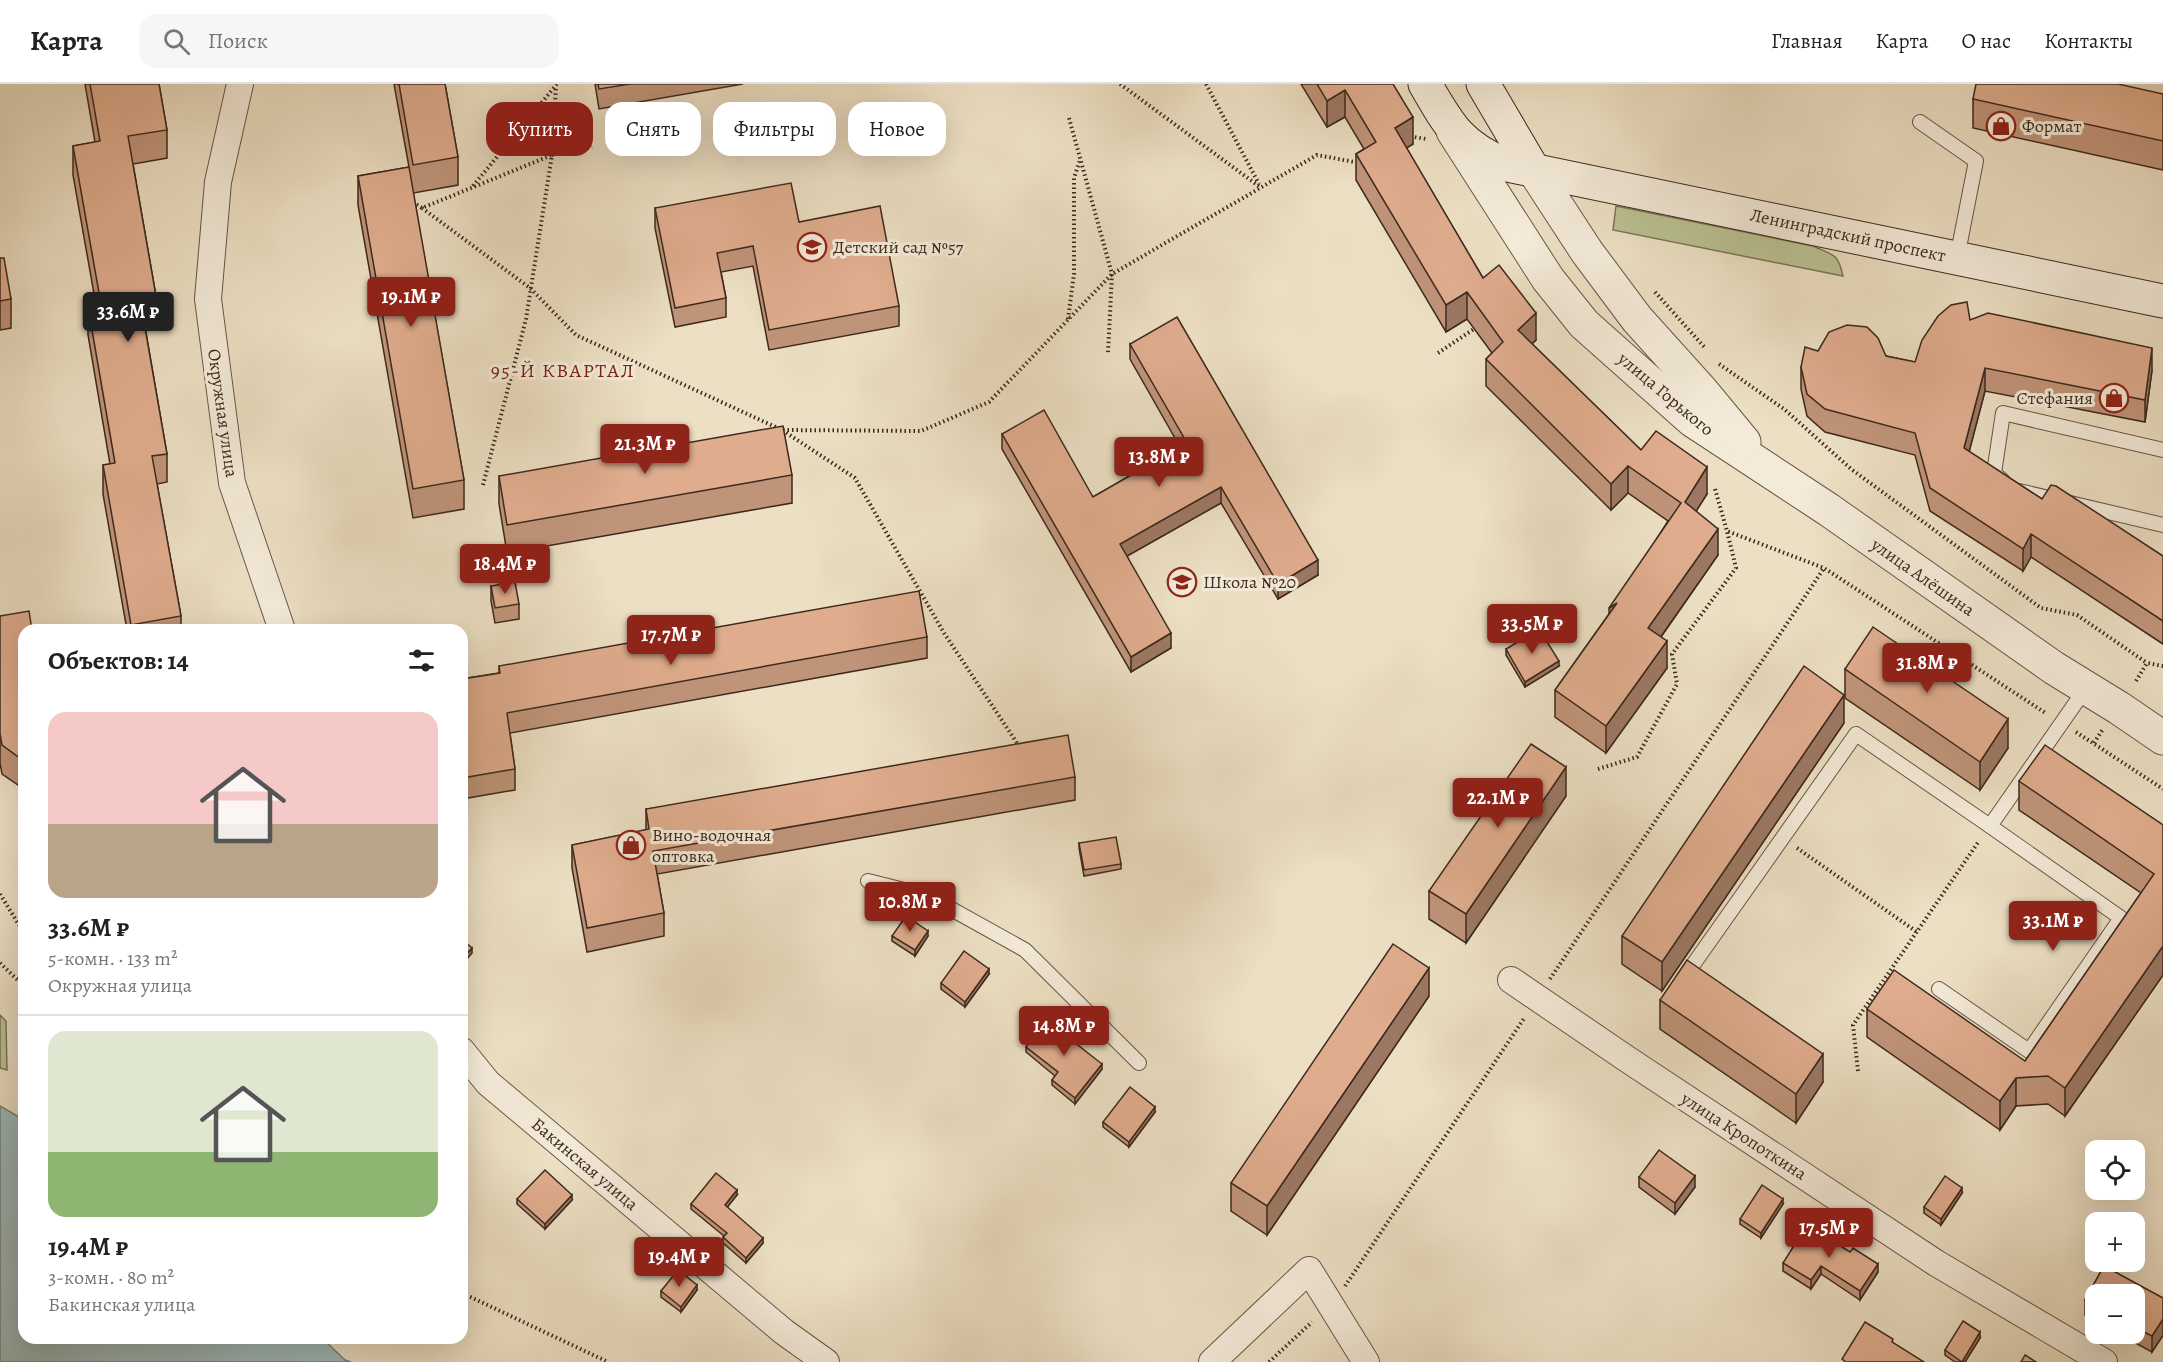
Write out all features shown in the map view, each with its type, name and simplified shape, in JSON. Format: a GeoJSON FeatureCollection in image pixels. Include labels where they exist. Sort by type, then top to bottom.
{"type":"FeatureCollection","features":[{"type":"Feature","properties":{"kind":"street","name":"Окружная улица"},"geometry":{"type":"LineString","coordinates":[[240,84],[218,182],[208,299],[232,483],[280,624]]}},
{"type":"Feature","properties":{"kind":"street","name":"улица Горького"},"geometry":{"type":"LineString","coordinates":[[1425,84],[1548,279],[1584,324],[1692,420],[1773,475]]}},
{"type":"Feature","properties":{"kind":"street","name":"улица Горького"},"geometry":{"type":"LineString","coordinates":[[1483,84],[1533,169],[1587,252],[1637,319],[1773,475]]}},
{"type":"Feature","properties":{"kind":"street","name":"улица Горького"},"geometry":{"type":"LineString","coordinates":[[1451,128],[1479,153],[1503,164],[1533,169]]}},
{"type":"Feature","properties":{"kind":"street","name":"Ленинградский проспект"},"geometry":{"type":"LineString","coordinates":[[1533,169],[2163,301]]}},
{"type":"Feature","properties":{"kind":"street","name":"улица Алёшина"},"geometry":{"type":"LineString","coordinates":[[1773,475],[1829,510],[2054,669],[2086,687],[2163,738]]}},
{"type":"Feature","properties":{"kind":"street","name":"улица Кропоткина"},"geometry":{"type":"LineString","coordinates":[[1511,980],[1936,1263],[2104,1362]]}},
{"type":"Feature","properties":{"kind":"street","name":"Бакинская улица"},"geometry":{"type":"LineString","coordinates":[[468,1058],[488,1083],[784,1332],[826,1362]]}},
{"type":"Feature","properties":{"kind":"street"},"geometry":{"type":"LineString","coordinates":[[1212,1362],[1309,1270],[1366,1362]]}},
{"type":"Feature","properties":{"kind":"lane"},"geometry":{"type":"LineString","coordinates":[[1920,122],[1976,161],[1957,258]]}},
{"type":"Feature","properties":{"kind":"lane"},"geometry":{"type":"LineString","coordinates":[[2162,522],[2012,489],[1994,473],[2003,413],[2163,450]]}},
{"type":"Feature","properties":{"kind":"lane"},"geometry":{"type":"LineString","coordinates":[[1990,826],[2086,687]]}},
{"type":"Feature","properties":{"kind":"lane"},"geometry":{"type":"LineString","coordinates":[[1679,984],[1856,734],[2121,918],[2029,1051],[1940,989]]}},
{"type":"Feature","properties":{"kind":"lane"},"geometry":{"type":"LineString","coordinates":[[868,881],[928,896],[1025,950],[1138,1063]]}},
{"type":"Feature","properties":{"kind":"path"},"geometry":{"type":"LineString","coordinates":[[1120,84],[1260,187]]}},
{"type":"Feature","properties":{"kind":"path"},"geometry":{"type":"LineString","coordinates":[[1206,84],[1260,187]]}},
{"type":"Feature","properties":{"kind":"path"},"geometry":{"type":"LineString","coordinates":[[555,102],[556,85]]}},
{"type":"Feature","properties":{"kind":"path"},"geometry":{"type":"LineString","coordinates":[[473,187],[556,85]]}},
{"type":"Feature","properties":{"kind":"path"},"geometry":{"type":"LineString","coordinates":[[1069,118],[1112,274],[1108,353]]}},
{"type":"Feature","properties":{"kind":"path"},"geometry":{"type":"LineString","coordinates":[[782,430],[921,431],[989,402],[1112,274],[1317,155],[1367,164]]}},
{"type":"Feature","properties":{"kind":"path"},"geometry":{"type":"LineString","coordinates":[[422,208],[550,156]]}},
{"type":"Feature","properties":{"kind":"path"},"geometry":{"type":"LineString","coordinates":[[483,485],[526,319],[552,156]]}},
{"type":"Feature","properties":{"kind":"path"},"geometry":{"type":"LineString","coordinates":[[1067,320],[1074,274],[1074,178],[1080,160]]}},
{"type":"Feature","properties":{"kind":"path"},"geometry":{"type":"LineString","coordinates":[[405,197],[530,288],[576,334],[782,430],[855,478],[944,633],[1019,746]]}},
{"type":"Feature","properties":{"kind":"path"},"geometry":{"type":"LineString","coordinates":[[1651,288],[1706,349]]}},
{"type":"Feature","properties":{"kind":"path"},"geometry":{"type":"LineString","coordinates":[[1438,353],[1474,329]]}},
{"type":"Feature","properties":{"kind":"path"},"geometry":{"type":"LineString","coordinates":[[1714,358],[1721,367],[1753,386],[1784,409],[1851,469],[2041,608],[2077,615],[2147,663],[2163,666]]}},
{"type":"Feature","properties":{"kind":"path"},"geometry":{"type":"LineString","coordinates":[[1598,769],[1638,758],[1677,684],[1672,654],[1736,568],[1715,489]]}},
{"type":"Feature","properties":{"kind":"path"},"geometry":{"type":"LineString","coordinates":[[1726,531],[1824,568],[2163,789]]}},
{"type":"Feature","properties":{"kind":"path"},"geometry":{"type":"LineString","coordinates":[[1269,1362],[1337,1298],[1824,568]]}},
{"type":"Feature","properties":{"kind":"path"},"geometry":{"type":"LineString","coordinates":[[2136,681],[2147,663]]}},
{"type":"Feature","properties":{"kind":"path"},"geometry":{"type":"LineString","coordinates":[[2094,743],[2106,725]]}},
{"type":"Feature","properties":{"kind":"path"},"geometry":{"type":"LineString","coordinates":[[1858,1071],[1853,1025],[1990,826]]}},
{"type":"Feature","properties":{"kind":"path"},"geometry":{"type":"LineString","coordinates":[[1783,839],[1917,932]]}},
{"type":"Feature","properties":{"kind":"path"},"geometry":{"type":"LineString","coordinates":[[0,894],[18,923]]}},
{"type":"Feature","properties":{"kind":"path"},"geometry":{"type":"LineString","coordinates":[[0,963],[18,980]]}},
{"type":"Feature","properties":{"kind":"path"},"geometry":{"type":"LineString","coordinates":[[468,1296],[608,1362]]}},
{"type":"Feature","properties":{"kind":"green space"},"geometry":{"type":"Polygon","coordinates":[[[1616,206],[1813,246],[1830,253],[1837,259],[1843,276],[1613,230],[1616,206]]]}},
{"type":"Feature","properties":{"kind":"green space"},"geometry":{"type":"Polygon","coordinates":[[[0,1015],[6,1021],[7,1070],[0,1068],[0,1015]]]}},
{"type":"Feature","properties":{"kind":"water"},"geometry":{"type":"Polygon","coordinates":[[[0,1106],[18,1116],[18,1344],[328,1344],[345,1360],[351,1362],[0,1362],[0,1106]]]}},
{"type":"Feature","properties":{"kind":"building"},"geometry":{"type":"Polygon","coordinates":[[[90,84],[159,84],[167,130],[128,136],[156,296],[140,299],[167,454],[152,456],[181,616],[137,624],[131,624],[103,465],[115,463],[88,307],[101,304],[73,146],[100,141],[90,84]]]}},
{"type":"Feature","properties":{"kind":"building"},"geometry":{"type":"Polygon","coordinates":[[[399,84],[445,84],[458,157],[413,165],[399,84]]]}},
{"type":"Feature","properties":{"kind":"building"},"geometry":{"type":"Polygon","coordinates":[[[598,84],[630,84],[599,89],[598,84]]]}},
{"type":"Feature","properties":{"kind":"building"},"geometry":{"type":"Polygon","coordinates":[[[1317,84],[1393,84],[1413,117],[1395,128],[1483,278],[1499,265],[1536,313],[1518,330],[1641,450],[1656,431],[1707,467],[1685,502],[1718,529],[1648,628],[1667,641],[1606,726],[1555,690],[1617,603],[1609,608],[1681,503],[1628,466],[1611,484],[1486,359],[1503,342],[1467,292],[1446,305],[1356,154],[1376,142],[1345,90],[1327,101],[1317,84]]]}},
{"type":"Feature","properties":{"kind":"building"},"geometry":{"type":"Polygon","coordinates":[[[1976,84],[2118,84],[2163,94],[2163,141],[1973,99],[1976,84]]]}},
{"type":"Feature","properties":{"kind":"building"},"geometry":{"type":"Polygon","coordinates":[[[409,167],[464,480],[413,489],[358,176],[409,167]]]}},
{"type":"Feature","properties":{"kind":"building"},"geometry":{"type":"Polygon","coordinates":[[[791,183],[799,222],[880,206],[899,306],[769,330],[753,246],[717,253],[726,298],[675,308],[655,208],[791,183]]]}},
{"type":"Feature","properties":{"kind":"building"},"geometry":{"type":"Polygon","coordinates":[[[0,258],[4,258],[11,299],[0,301],[0,258]]]}},
{"type":"Feature","properties":{"kind":"building"},"geometry":{"type":"Polygon","coordinates":[[[1967,302],[1970,320],[1988,313],[2152,348],[2145,400],[1985,368],[1964,448],[2042,499],[2051,485],[2056,486],[2163,556],[2163,621],[2031,534],[2023,549],[1930,488],[1915,433],[1825,409],[1807,394],[1801,367],[1805,347],[1818,351],[1829,332],[1847,325],[1867,327],[1878,338],[1886,356],[1915,362],[1922,340],[1938,316],[1951,305],[1967,302]]]}},
{"type":"Feature","properties":{"kind":"building"},"geometry":{"type":"Polygon","coordinates":[[[1177,317],[1318,560],[1278,584],[1221,487],[1120,544],[1171,633],[1131,657],[1002,434],[1044,410],[1093,497],[1187,443],[1130,344],[1177,317]]]}},
{"type":"Feature","properties":{"kind":"building"},"geometry":{"type":"Polygon","coordinates":[[[783,426],[792,475],[507,525],[499,476],[783,426]]]}},
{"type":"Feature","properties":{"kind":"building"},"geometry":{"type":"Polygon","coordinates":[[[515,582],[519,604],[495,608],[491,586],[515,582]]]}},
{"type":"Feature","properties":{"kind":"building"},"geometry":{"type":"Polygon","coordinates":[[[919,591],[927,637],[507,713],[515,769],[468,777],[468,678],[500,673],[499,666],[919,591]]]}},
{"type":"Feature","properties":{"kind":"building"},"geometry":{"type":"Polygon","coordinates":[[[29,611],[31,624],[18,624],[18,757],[2,745],[0,734],[0,616],[29,611]]]}},
{"type":"Feature","properties":{"kind":"building"},"geometry":{"type":"Polygon","coordinates":[[[1873,627],[2008,719],[1980,762],[1845,669],[1873,627]]]}},
{"type":"Feature","properties":{"kind":"building"},"geometry":{"type":"Polygon","coordinates":[[[1539,629],[1559,661],[1525,682],[1506,649],[1539,629]]]}},
{"type":"Feature","properties":{"kind":"building"},"geometry":{"type":"Polygon","coordinates":[[[1804,666],[1844,695],[1662,962],[1622,936],[1804,666]]]}},
{"type":"Feature","properties":{"kind":"building"},"geometry":{"type":"Polygon","coordinates":[[[1068,735],[1075,777],[653,851],[664,913],[587,928],[572,845],[649,829],[646,809],[1068,735]]]}},
{"type":"Feature","properties":{"kind":"building"},"geometry":{"type":"Polygon","coordinates":[[[1531,744],[1566,767],[1466,914],[1429,891],[1531,744]]]}},
{"type":"Feature","properties":{"kind":"building"},"geometry":{"type":"Polygon","coordinates":[[[2045,745],[2163,825],[2163,946],[2065,1088],[2048,1076],[2016,1078],[2000,1101],[1867,1009],[1894,970],[2025,1061],[2154,874],[2019,781],[2045,745]]]}},
{"type":"Feature","properties":{"kind":"building"},"geometry":{"type":"Polygon","coordinates":[[[1116,837],[1121,864],[1084,870],[1079,843],[1116,837]]]}},
{"type":"Feature","properties":{"kind":"building"},"geometry":{"type":"Polygon","coordinates":[[[906,916],[928,931],[915,950],[892,936],[906,916]]]}},
{"type":"Feature","properties":{"kind":"building"},"geometry":{"type":"Polygon","coordinates":[[[1393,944],[1429,968],[1267,1206],[1231,1183],[1393,944]]]}},
{"type":"Feature","properties":{"kind":"building"},"geometry":{"type":"Polygon","coordinates":[[[964,951],[989,969],[965,1002],[941,983],[964,951]]]}},
{"type":"Feature","properties":{"kind":"building"},"geometry":{"type":"Polygon","coordinates":[[[1687,960],[1823,1054],[1796,1094],[1660,1000],[1687,960]]]}},
{"type":"Feature","properties":{"kind":"building"},"geometry":{"type":"Polygon","coordinates":[[[1048,1017],[1071,1035],[1069,1038],[1102,1064],[1075,1098],[1052,1080],[1058,1072],[1026,1047],[1048,1017]]]}},
{"type":"Feature","properties":{"kind":"building"},"geometry":{"type":"Polygon","coordinates":[[[1130,1087],[1155,1107],[1129,1142],[1103,1122],[1130,1087]]]}},
{"type":"Feature","properties":{"kind":"building"},"geometry":{"type":"Polygon","coordinates":[[[1659,1150],[1695,1176],[1675,1203],[1639,1177],[1659,1150]]]}},
{"type":"Feature","properties":{"kind":"building"},"geometry":{"type":"Polygon","coordinates":[[[545,1170],[572,1195],[545,1224],[517,1199],[545,1170]]]}},
{"type":"Feature","properties":{"kind":"building"},"geometry":{"type":"Polygon","coordinates":[[[716,1173],[737,1190],[725,1205],[763,1238],[746,1258],[723,1237],[727,1233],[691,1204],[716,1173]]]}},
{"type":"Feature","properties":{"kind":"building"},"geometry":{"type":"Polygon","coordinates":[[[1945,1176],[1962,1188],[1941,1219],[1924,1207],[1945,1176]]]}},
{"type":"Feature","properties":{"kind":"building"},"geometry":{"type":"Polygon","coordinates":[[[1762,1185],[1783,1199],[1761,1233],[1740,1219],[1762,1185]]]}},
{"type":"Feature","properties":{"kind":"building"},"geometry":{"type":"Polygon","coordinates":[[[1807,1225],[1850,1252],[1853,1248],[1878,1264],[1860,1291],[1821,1266],[1811,1280],[1783,1263],[1807,1225]]]}},
{"type":"Feature","properties":{"kind":"building"},"geometry":{"type":"Polygon","coordinates":[[[678,1270],[697,1285],[681,1307],[661,1291],[678,1270]]]}},
{"type":"Feature","properties":{"kind":"building"},"geometry":{"type":"Polygon","coordinates":[[[2101,1272],[2115,1272],[2137,1284],[2094,1284],[2101,1272]]]}},
{"type":"Feature","properties":{"kind":"building"},"geometry":{"type":"Polygon","coordinates":[[[2145,1288],[2163,1298],[2163,1319],[2152,1336],[2145,1332],[2145,1288]]]}},
{"type":"Feature","properties":{"kind":"building"},"geometry":{"type":"Polygon","coordinates":[[[1963,1321],[1980,1332],[1962,1362],[1945,1350],[1963,1321]]]}},
{"type":"Feature","properties":{"kind":"building"},"geometry":{"type":"Polygon","coordinates":[[[1865,1322],[1924,1362],[1846,1362],[1842,1359],[1865,1322]]]}},
{"type":"Feature","properties":{"kind":"building"},"geometry":{"type":"Polygon","coordinates":[[[2025,1355],[2036,1362],[2021,1362],[2025,1355]]]}},
{"type":"Feature","properties":{"kind":"place","name":"Формат"},"geometry":{"type":"Point","coordinates":[2001,126]}},
{"type":"Feature","properties":{"kind":"place","name":"Детский сад №57"},"geometry":{"type":"Point","coordinates":[812,247]}},
{"type":"Feature","properties":{"kind":"place","name":"Стефания"},"geometry":{"type":"Point","coordinates":[2114,398]}},
{"type":"Feature","properties":{"kind":"place","name":"Школа №20"},"geometry":{"type":"Point","coordinates":[1182,582]}},
{"type":"Feature","properties":{"kind":"place","name":"Вино-водочная оптовка"},"geometry":{"type":"Point","coordinates":[631,845]}},
{"type":"Feature","properties":{"kind":"district","name":"95-Й КВАРТАЛ"},"geometry":{"type":"Point","coordinates":[563,370]}}]}
